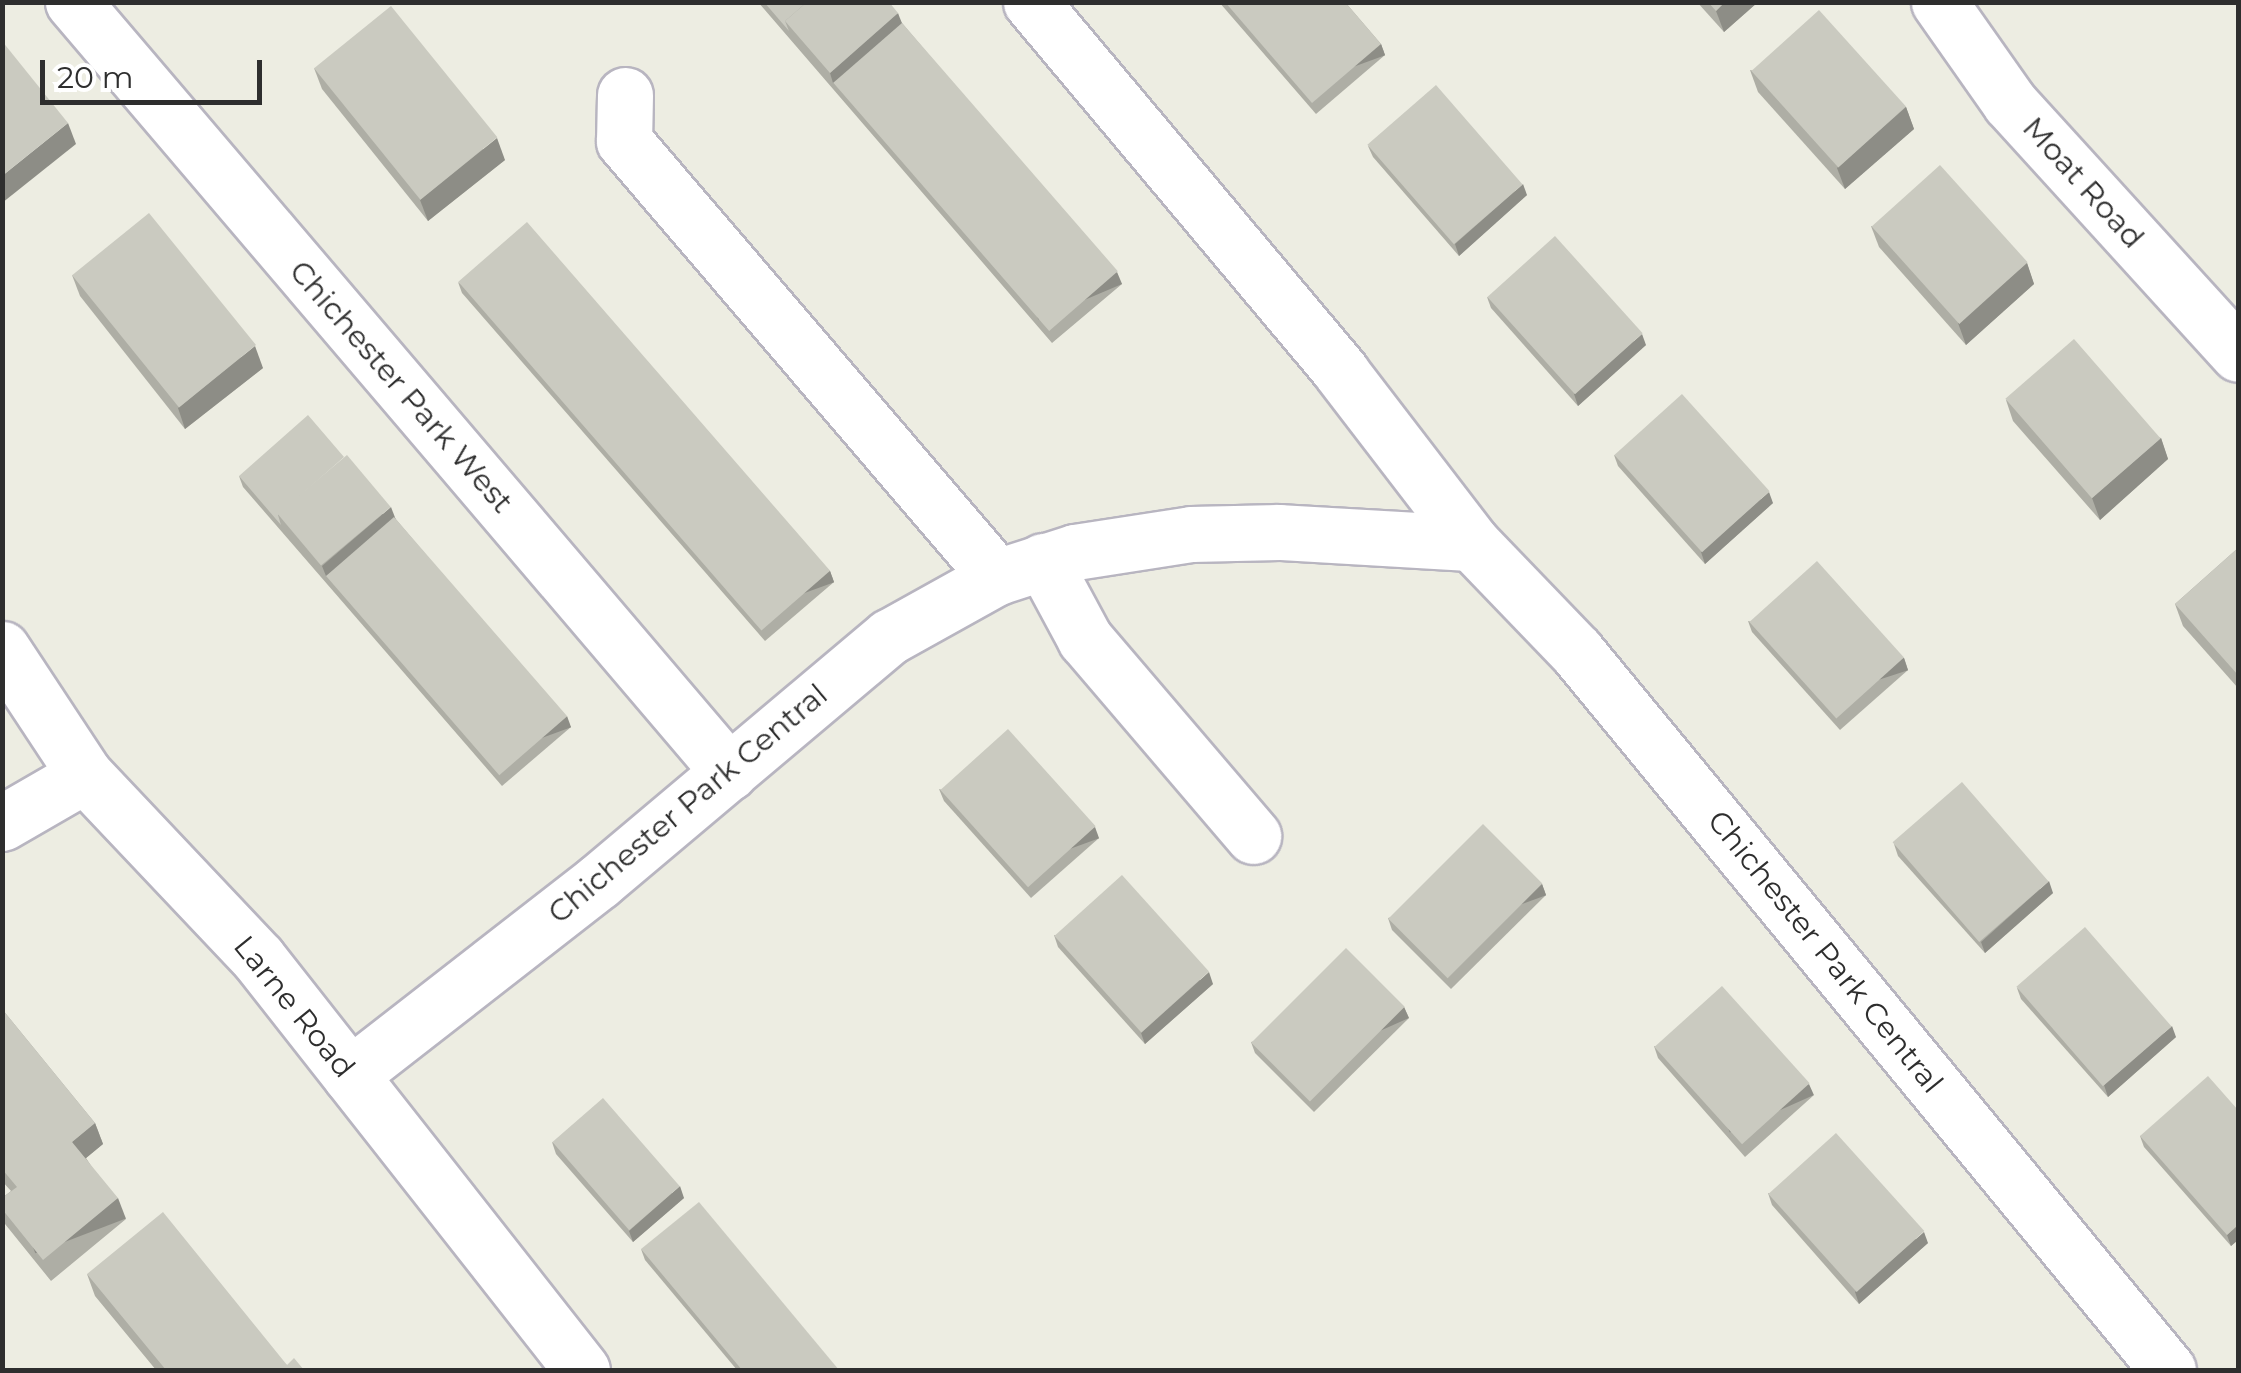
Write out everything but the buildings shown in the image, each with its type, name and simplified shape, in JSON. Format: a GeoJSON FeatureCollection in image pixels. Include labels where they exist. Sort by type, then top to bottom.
{"type":"FeatureCollection","features":[{"type":"Feature","properties":{"kind":"street","name":"Chichester Park West"},"geometry":{"type":"LineString","coordinates":[[73,2],[729,772]]}},
{"type":"Feature","properties":{"kind":"street","name":"Chichester Park Central"},"geometry":{"type":"LineString","coordinates":[[1032,2],[1340,372],[1472,543],[1576,651],[2168,1370]]}},
{"type":"Feature","properties":{"kind":"street","name":"Moat Road"},"geometry":{"type":"LineString","coordinates":[[1939,2],[2010,103],[2238,354]]}},
{"type":"Feature","properties":{"kind":"street"},"geometry":{"type":"LineString","coordinates":[[625,95],[624,141],[1085,639],[1253,836]]}},
{"type":"Feature","properties":{"kind":"street","name":"Chichester Park Central"},"geometry":{"type":"LineString","coordinates":[[350,1074],[599,882],[890,637],[1020,569],[1118,543],[1191,534],[1279,532],[1472,543]]}},
{"type":"Feature","properties":{"kind":"street","name":"Larne Road"},"geometry":{"type":"LineString","coordinates":[[2,649],[85,775],[258,958],[582,1370]]}},
{"type":"Feature","properties":{"kind":"street"},"geometry":{"type":"LineString","coordinates":[[2,824],[85,775]]}}]}
